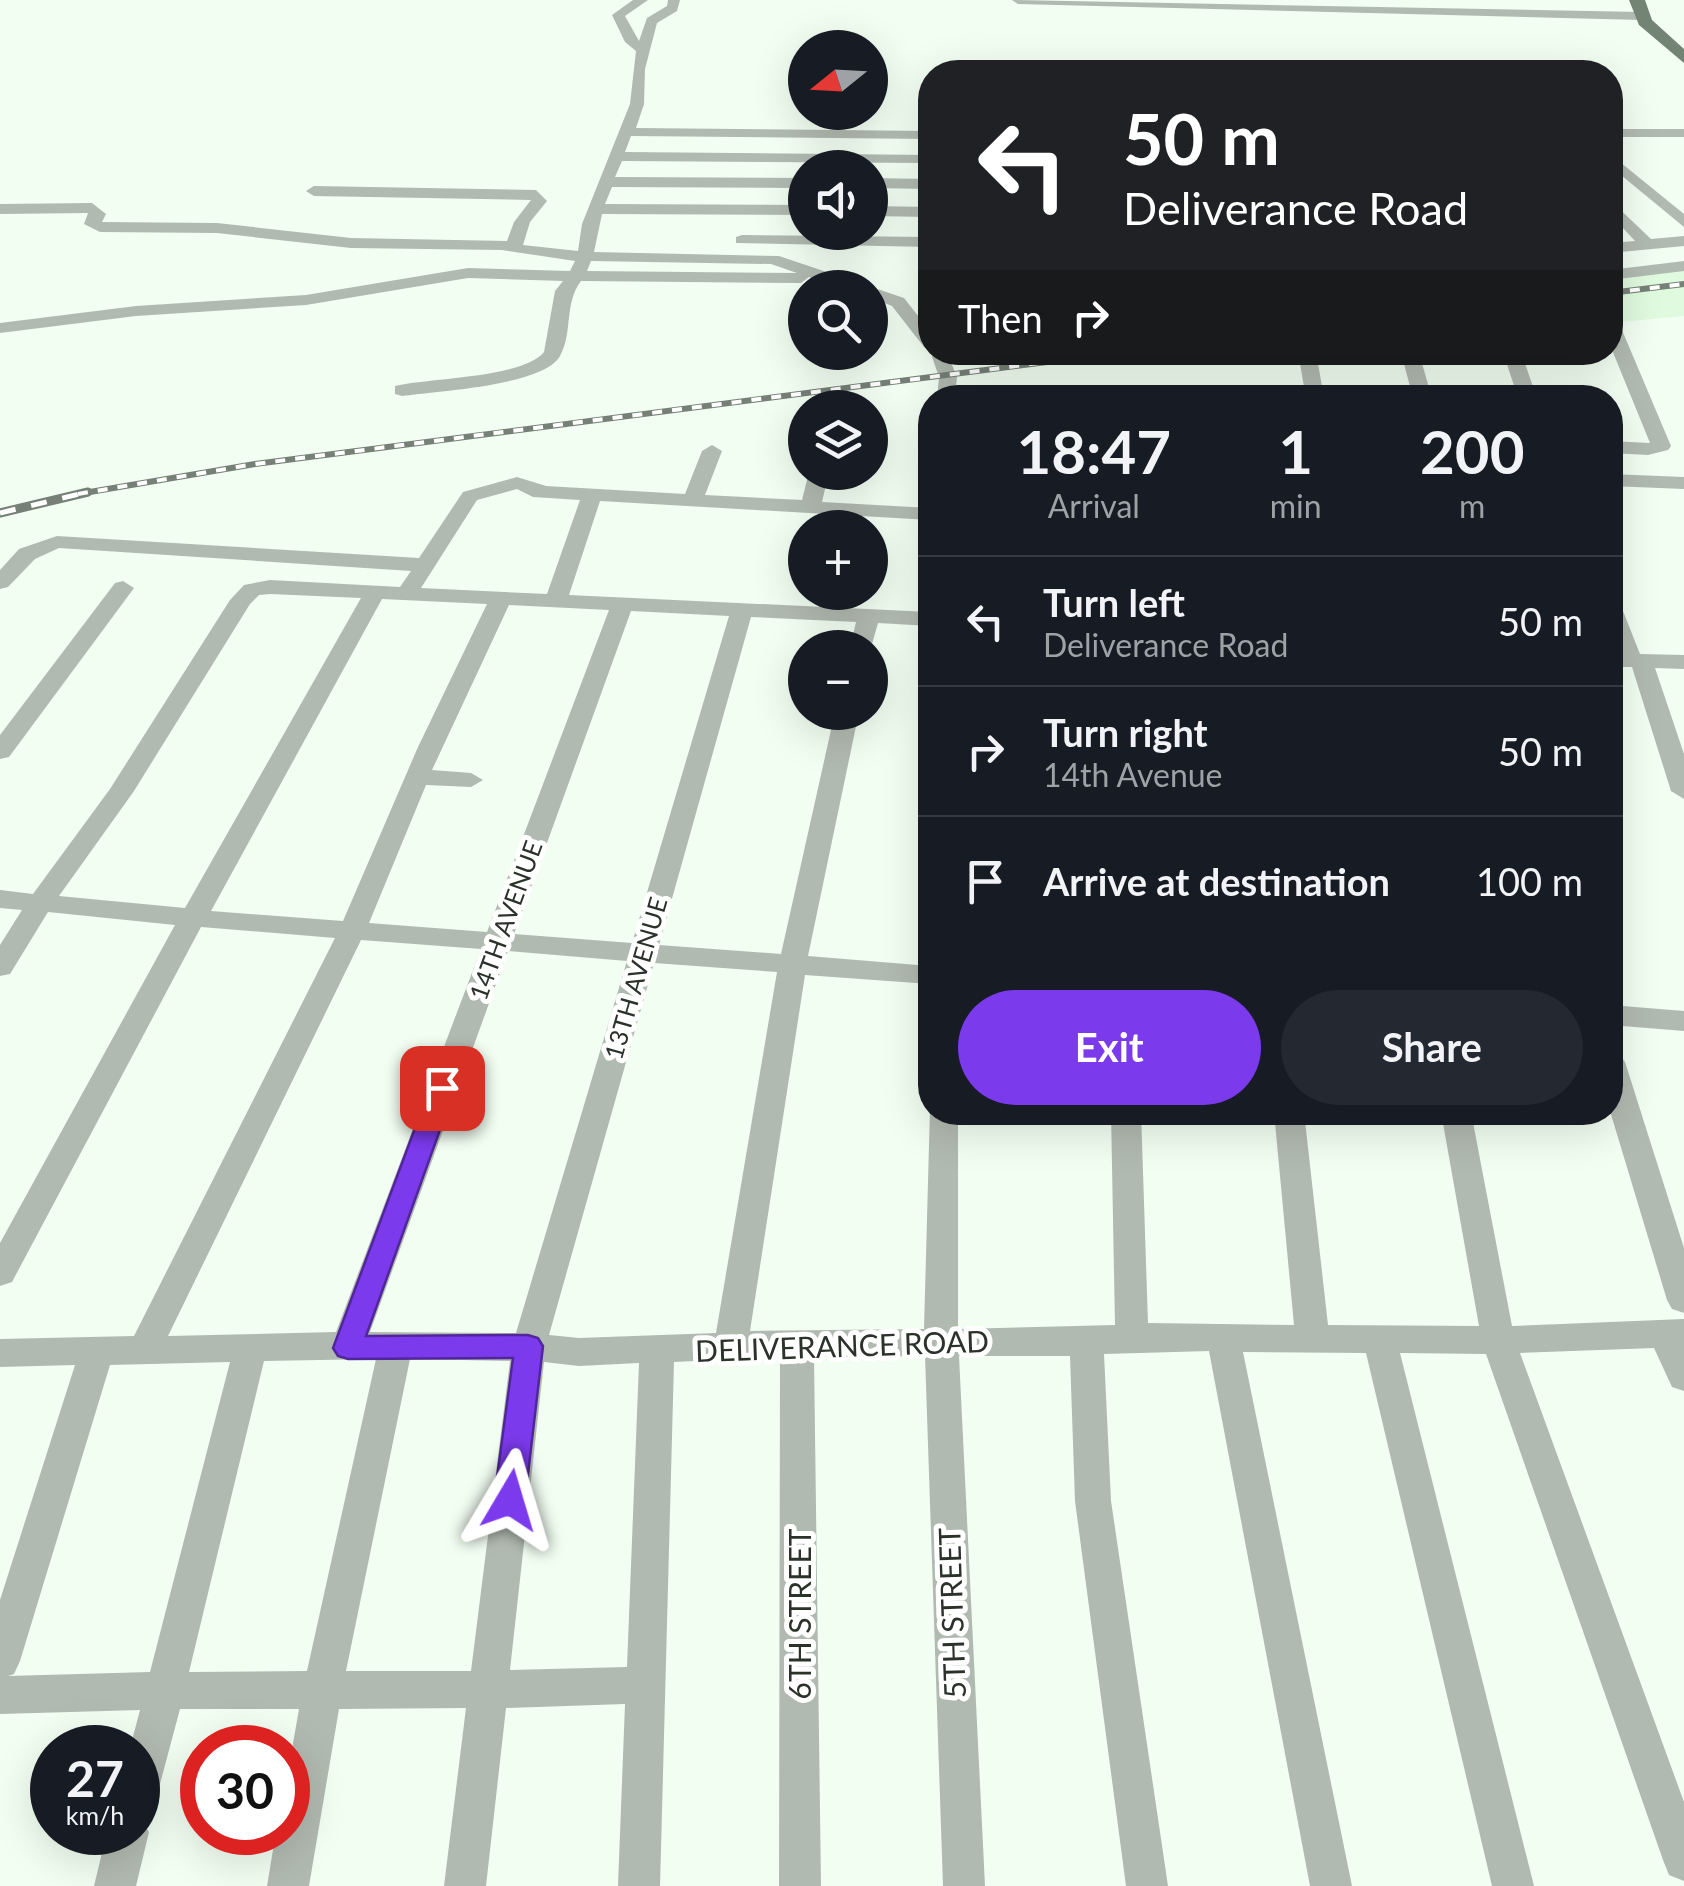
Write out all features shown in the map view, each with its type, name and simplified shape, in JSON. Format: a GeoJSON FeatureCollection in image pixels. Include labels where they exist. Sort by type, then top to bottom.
{"type":"FeatureCollection","features":[{"type":"Feature","properties":{"kind":"main road"},"geometry":{"type":"LineString","coordinates":[[1639,8],[1684,58]]}},
{"type":"Feature","properties":{"kind":"street"},"geometry":{"type":"LineString","coordinates":[[637,46],[651,21],[674,8],[674,0]]}},
{"type":"Feature","properties":{"kind":"street"},"geometry":{"type":"LineString","coordinates":[[1018,0],[1639,8]]}},
{"type":"Feature","properties":{"kind":"street"},"geometry":{"type":"LineString","coordinates":[[627,132],[637,104],[637,46],[618,15],[640,2]]}},
{"type":"Feature","properties":{"kind":"street"},"geometry":{"type":"LineString","coordinates":[[402,390],[493,380],[544,362],[552,352],[564,290],[596,238],[596,208],[623,133],[918,135]]}},
{"type":"Feature","properties":{"kind":"street"},"geometry":{"type":"LineString","coordinates":[[1623,133],[1660,133],[1681,141]]}},
{"type":"Feature","properties":{"kind":"street"},"geometry":{"type":"LineString","coordinates":[[1623,152],[1681,141]]}},
{"type":"Feature","properties":{"kind":"street"},"geometry":{"type":"LineString","coordinates":[[615,156],[918,159]]}},
{"type":"Feature","properties":{"kind":"street"},"geometry":{"type":"LineString","coordinates":[[1623,164],[1684,222]]}},
{"type":"Feature","properties":{"kind":"street"},"geometry":{"type":"LineString","coordinates":[[605,182],[788,183]]}},
{"type":"Feature","properties":{"kind":"street"},"geometry":{"type":"LineString","coordinates":[[888,183],[918,184]]}},
{"type":"Feature","properties":{"kind":"street"},"geometry":{"type":"LineString","coordinates":[[314,191],[536,195],[539,201],[514,236],[515,248]]}},
{"type":"Feature","properties":{"kind":"street"},"geometry":{"type":"LineString","coordinates":[[0,209],[92,208],[98,214],[92,224],[100,227],[217,228],[351,244],[515,248],[554,256],[773,259],[800,270]]}},
{"type":"Feature","properties":{"kind":"street"},"geometry":{"type":"LineString","coordinates":[[596,208],[788,210]]}},
{"type":"Feature","properties":{"kind":"street"},"geometry":{"type":"LineString","coordinates":[[888,211],[918,212]]}},
{"type":"Feature","properties":{"kind":"street"},"geometry":{"type":"LineString","coordinates":[[1623,218],[1648,245]]}},
{"type":"Feature","properties":{"kind":"street"},"geometry":{"type":"LineString","coordinates":[[691,240],[918,242]]}},
{"type":"Feature","properties":{"kind":"street"},"geometry":{"type":"LineString","coordinates":[[1623,247],[1684,242]]}},
{"type":"Feature","properties":{"kind":"street"},"geometry":{"type":"LineString","coordinates":[[1623,273],[1684,266]]}},
{"type":"Feature","properties":{"kind":"street"},"geometry":{"type":"LineString","coordinates":[[0,328],[136,312],[306,300],[468,273],[788,279]]}},
{"type":"Feature","properties":{"kind":"street"},"geometry":{"type":"LineString","coordinates":[[888,298],[898,302],[918,328]]}},
{"type":"Feature","properties":{"kind":"street"},"geometry":{"type":"LineString","coordinates":[[1623,354],[1661,446],[1648,450],[1623,448]]}},
{"type":"Feature","properties":{"kind":"street"},"geometry":{"type":"LineString","coordinates":[[693,500],[712,451]]}},
{"type":"Feature","properties":{"kind":"street"},"geometry":{"type":"LineString","coordinates":[[1623,481],[1681,488]]}},
{"type":"Feature","properties":{"kind":"street"},"geometry":{"type":"LineString","coordinates":[[407,593],[470,496],[517,482],[536,486],[533,491],[918,513]]}},
{"type":"Feature","properties":{"kind":"street"},"geometry":{"type":"LineString","coordinates":[[811,506],[815,490]]}},
{"type":"Feature","properties":{"kind":"street"},"geometry":{"type":"LineString","coordinates":[[555,603],[593,493]]}},
{"type":"Feature","properties":{"kind":"street"},"geometry":{"type":"LineString","coordinates":[[0,582],[27,554],[57,542],[424,564]]}},
{"type":"Feature","properties":{"kind":"street"},"geometry":{"type":"LineString","coordinates":[[0,967],[40,903],[121,791],[246,594],[270,587],[500,601],[918,618]]}},
{"type":"Feature","properties":{"kind":"street"},"geometry":{"type":"LineString","coordinates":[[0,752],[123,588]]}},
{"type":"Feature","properties":{"kind":"street"},"geometry":{"type":"LineString","coordinates":[[0,1272],[375,592]]}},
{"type":"Feature","properties":{"kind":"street"},"geometry":{"type":"LineString","coordinates":[[144,1351],[206,1217],[352,931],[417,777],[500,601]]}},
{"type":"Feature","properties":{"kind":"street","name":"14TH AVENUE"},"geometry":{"type":"LineString","coordinates":[[348,1348],[622,605]]}},
{"type":"Feature","properties":{"kind":"street","name":"13TH AVENUE"},"geometry":{"type":"LineString","coordinates":[[465,1886],[528,1346],[742,610]]}},
{"type":"Feature","properties":{"kind":"street"},"geometry":{"type":"LineString","coordinates":[[865,630],[868,617]]}},
{"type":"Feature","properties":{"kind":"street"},"geometry":{"type":"LineString","coordinates":[[1684,662],[1627,660],[1684,791]]}},
{"type":"Feature","properties":{"kind":"street"},"geometry":{"type":"LineString","coordinates":[[730,1348],[793,962],[843,730]]}},
{"type":"Feature","properties":{"kind":"street"},"geometry":{"type":"LineString","coordinates":[[417,777],[471,780]]}},
{"type":"Feature","properties":{"kind":"street"},"geometry":{"type":"LineString","coordinates":[[0,899],[192,918],[918,974]]}},
{"type":"Feature","properties":{"kind":"street"},"geometry":{"type":"LineString","coordinates":[[1623,1017],[1684,1020]]}},
{"type":"Feature","properties":{"kind":"street"},"geometry":{"type":"LineString","coordinates":[[1623,1104],[1684,1300]]}},
{"type":"Feature","properties":{"kind":"street","name":"5TH STREET"},"geometry":{"type":"LineString","coordinates":[[943,1125],[941,1340],[964,1886]]}},
{"type":"Feature","properties":{"kind":"street"},"geometry":{"type":"LineString","coordinates":[[1126,1125],[1132,1337]]}},
{"type":"Feature","properties":{"kind":"street"},"geometry":{"type":"LineString","coordinates":[[1290,1125],[1312,1338]]}},
{"type":"Feature","properties":{"kind":"street"},"geometry":{"type":"LineString","coordinates":[[1458,1125],[1498,1340],[1684,1860]]}},
{"type":"Feature","properties":{"kind":"street"},"geometry":{"type":"LineString","coordinates":[[1675,1333],[1684,1377]]}},
{"type":"Feature","properties":{"kind":"street","name":"DELIVERANCE ROAD"},"geometry":{"type":"LineString","coordinates":[[0,1352],[396,1345],[528,1346],[579,1352],[941,1340],[1498,1340],[1675,1333]]}},
{"type":"Feature","properties":{"kind":"street"},"geometry":{"type":"LineString","coordinates":[[1224,1340],[1331,1886]]}},
{"type":"Feature","properties":{"kind":"street"},"geometry":{"type":"LineString","coordinates":[[1380,1340],[1513,1886]]}},
{"type":"Feature","properties":{"kind":"street"},"geometry":{"type":"LineString","coordinates":[[1086,1342],[1093,1501],[1147,1886]]}},
{"type":"Feature","properties":{"kind":"street","name":"6TH STREET"},"geometry":{"type":"LineString","coordinates":[[797,1343],[800,1886]]}},
{"type":"Feature","properties":{"kind":"street"},"geometry":{"type":"LineString","coordinates":[[288,1886],[322,1692],[396,1345]]}},
{"type":"Feature","properties":{"kind":"street"},"geometry":{"type":"LineString","coordinates":[[156,1725],[251,1347]]}},
{"type":"Feature","properties":{"kind":"street"},"geometry":{"type":"LineString","coordinates":[[639,1886],[657,1350]]}},
{"type":"Feature","properties":{"kind":"street"},"geometry":{"type":"LineString","coordinates":[[0,1660],[97,1351]]}},
{"type":"Feature","properties":{"kind":"street"},"geometry":{"type":"LineString","coordinates":[[0,1695],[165,1688],[486,1692],[648,1685]]}},
{"type":"Feature","properties":{"kind":"street"},"geometry":{"type":"LineString","coordinates":[[114,1886],[122,1855]]}},
{"type":"Feature","properties":{"kind":"shaded area"},"geometry":{"type":"Polygon","coordinates":[[[1684,270],[1684,316],[1623,322],[1623,277],[1684,270]]]}},
{"type":"Feature","properties":{"kind":"railway"},"geometry":{"type":"LineString","coordinates":[[1623,291],[1684,284]]}},
{"type":"Feature","properties":{"kind":"railway"},"geometry":{"type":"LineString","coordinates":[[84,493],[255,464],[1024,365]]}},
{"type":"Feature","properties":{"kind":"railway"},"geometry":{"type":"LineString","coordinates":[[84,493],[88,492]]}},
{"type":"Feature","properties":{"kind":"railway"},"geometry":{"type":"LineString","coordinates":[[0,513],[84,493]]}},
{"type":"Feature","properties":{"kind":"railway"},"geometry":{"type":"LineString","coordinates":[[78,494],[84,493]]}},
{"type":"Feature","properties":{"kind":"route"},"geometry":{"type":"LineString","coordinates":[[442,1088],[348,1348],[528,1346],[510,1500]]}}]}
